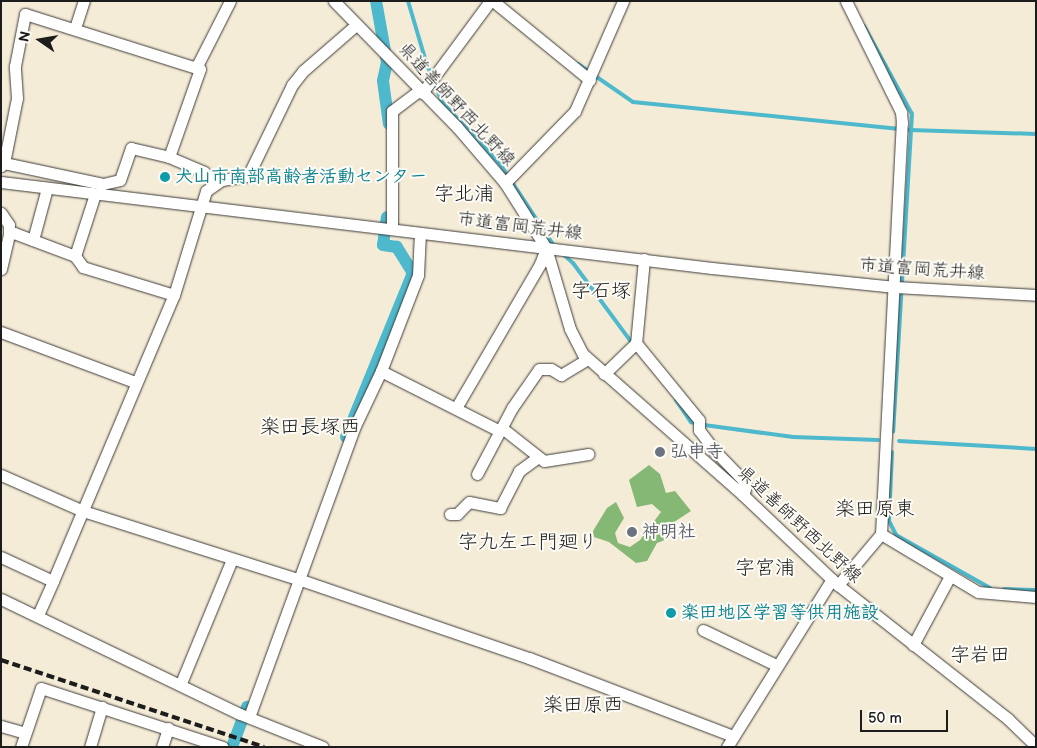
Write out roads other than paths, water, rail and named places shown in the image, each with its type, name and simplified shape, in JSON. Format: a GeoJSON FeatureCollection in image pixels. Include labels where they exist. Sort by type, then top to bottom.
{"type":"FeatureCollection","features":[{"type":"Feature","properties":{"kind":"street"},"geometry":{"type":"LineString","coordinates":[[76,28],[84,1]]}},
{"type":"Feature","properties":{"kind":"street"},"geometry":{"type":"LineString","coordinates":[[216,183],[204,172],[169,157],[131,148],[120,180],[103,184],[3,160],[17,98],[15,66],[25,14],[76,28],[196,68],[230,1]]}},
{"type":"Feature","properties":{"kind":"street","name":"県道善師野西北野線"},"geometry":{"type":"LineString","coordinates":[[334,1],[390,61],[510,179],[546,248],[570,329],[588,359],[742,495],[835,582],[1008,719],[1034,743]]}},
{"type":"Feature","properties":{"kind":"street"},"geometry":{"type":"LineString","coordinates":[[387,228],[392,111],[421,92],[491,1],[592,75]]}},
{"type":"Feature","properties":{"kind":"street"},"geometry":{"type":"LineString","coordinates":[[510,179],[575,111],[623,1]]}},
{"type":"Feature","properties":{"kind":"street"},"geometry":{"type":"LineString","coordinates":[[727,747],[776,664],[835,582],[881,534],[902,123],[901,112],[846,1]]}},
{"type":"Feature","properties":{"kind":"street"},"geometry":{"type":"LineString","coordinates":[[38,615],[83,511],[135,382],[174,294],[206,191],[216,183],[248,176],[292,85],[303,71],[356,25]]}},
{"type":"Feature","properties":{"kind":"street"},"geometry":{"type":"LineString","coordinates":[[169,157],[200,69],[198,64]]}},
{"type":"Feature","properties":{"kind":"street","name":"市道富岡荒井線"},"geometry":{"type":"LineString","coordinates":[[1,182],[546,248],[895,287],[1036,295]]}},
{"type":"Feature","properties":{"kind":"street"},"geometry":{"type":"LineString","coordinates":[[33,240],[47,188]]}},
{"type":"Feature","properties":{"kind":"street"},"geometry":{"type":"LineString","coordinates":[[75,256],[95,194]]}},
{"type":"Feature","properties":{"kind":"street"},"geometry":{"type":"LineString","coordinates":[[1,213],[9,225],[9,234],[1,269]]}},
{"type":"Feature","properties":{"kind":"street"},"geometry":{"type":"LineString","coordinates":[[9,234],[14,232],[75,256],[83,267],[174,294]]}},
{"type":"Feature","properties":{"kind":"street"},"geometry":{"type":"LineString","coordinates":[[245,715],[295,579],[355,426],[381,371],[418,275],[420,232]]}},
{"type":"Feature","properties":{"kind":"street"},"geometry":{"type":"LineString","coordinates":[[456,408],[540,264],[546,248]]}},
{"type":"Feature","properties":{"kind":"street"},"geometry":{"type":"LineString","coordinates":[[604,374],[636,343],[644,259]]}},
{"type":"Feature","properties":{"kind":"street"},"geometry":{"type":"LineString","coordinates":[[1,332],[135,382]]}},
{"type":"Feature","properties":{"kind":"street"},"geometry":{"type":"LineString","coordinates":[[636,343],[699,420],[699,430],[709,444],[742,479],[746,486],[742,495]]}},
{"type":"Feature","properties":{"kind":"street"},"geometry":{"type":"LineString","coordinates":[[477,474],[501,430],[539,369],[551,369],[560,375],[588,359]]}},
{"type":"Feature","properties":{"kind":"street"},"geometry":{"type":"LineString","coordinates":[[381,371],[501,430],[537,458],[549,462],[588,454]]}},
{"type":"Feature","properties":{"kind":"street"},"geometry":{"type":"LineString","coordinates":[[450,514],[457,514],[469,502],[500,508],[519,471],[537,458]]}},
{"type":"Feature","properties":{"kind":"street"},"geometry":{"type":"LineString","coordinates":[[1,475],[83,511],[295,579],[530,658],[733,736]]}},
{"type":"Feature","properties":{"kind":"street"},"geometry":{"type":"LineString","coordinates":[[881,534],[950,576],[986,594],[1036,596]]}},
{"type":"Feature","properties":{"kind":"street"},"geometry":{"type":"LineString","coordinates":[[1,557],[53,581]]}},
{"type":"Feature","properties":{"kind":"street"},"geometry":{"type":"LineString","coordinates":[[181,683],[232,559]]}},
{"type":"Feature","properties":{"kind":"street"},"geometry":{"type":"LineString","coordinates":[[913,645],[950,576]]}},
{"type":"Feature","properties":{"kind":"street"},"geometry":{"type":"LineString","coordinates":[[1,599],[245,715],[323,747]]}},
{"type":"Feature","properties":{"kind":"street"},"geometry":{"type":"LineString","coordinates":[[703,630],[776,664]]}},
{"type":"Feature","properties":{"kind":"street"},"geometry":{"type":"LineString","coordinates":[[21,747],[41,688],[223,747]]}},
{"type":"Feature","properties":{"kind":"street"},"geometry":{"type":"LineString","coordinates":[[90,747],[102,707]]}},
{"type":"Feature","properties":{"kind":"street"},"geometry":{"type":"LineString","coordinates":[[1,726],[25,733]]}},
{"type":"Feature","properties":{"kind":"street"},"geometry":{"type":"LineString","coordinates":[[162,747],[168,728]]}},
{"type":"Feature","properties":{"kind":"waterway"},"geometry":{"type":"LineString","coordinates":[[376,1],[387,62],[383,81],[389,124]]}},
{"type":"Feature","properties":{"kind":"waterway"},"geometry":{"type":"LineString","coordinates":[[408,1],[427,65],[442,102],[500,164],[554,246]]}},
{"type":"Feature","properties":{"kind":"waterway"},"geometry":{"type":"LineString","coordinates":[[864,26],[912,114],[893,431]]}},
{"type":"Feature","properties":{"kind":"waterway"},"geometry":{"type":"LineString","coordinates":[[578,64],[633,102],[910,130],[1036,134]]}},
{"type":"Feature","properties":{"kind":"waterway"},"geometry":{"type":"LineString","coordinates":[[346,437],[413,273],[397,247],[383,245],[387,217]]}},
{"type":"Feature","properties":{"kind":"waterway"},"geometry":{"type":"LineString","coordinates":[[561,252],[573,263],[632,343]]}},
{"type":"Feature","properties":{"kind":"waterway"},"geometry":{"type":"LineString","coordinates":[[676,400],[691,422],[704,425],[793,437],[878,440]]}},
{"type":"Feature","properties":{"kind":"waterway"},"geometry":{"type":"LineString","coordinates":[[899,441],[1036,449]]}},
{"type":"Feature","properties":{"kind":"waterway"},"geometry":{"type":"LineString","coordinates":[[892,452],[889,521],[896,535],[990,588]]}},
{"type":"Feature","properties":{"kind":"waterway"},"geometry":{"type":"LineString","coordinates":[[1004,589],[1036,590]]}},
{"type":"Feature","properties":{"kind":"waterway"},"geometry":{"type":"LineString","coordinates":[[232,747],[247,707]]}},
{"type":"Feature","properties":{"kind":"railway"},"geometry":{"type":"LineString","coordinates":[[1,660],[264,747]]}},
{"type":"Feature","properties":{"kind":"place","name":"犬山市南部高齢者活動センター"},"geometry":{"type":"Point","coordinates":[165,177]}},
{"type":"Feature","properties":{"kind":"place","name":"弘申寺"},"geometry":{"type":"Point","coordinates":[660,452]}},
{"type":"Feature","properties":{"kind":"place","name":"神明社"},"geometry":{"type":"Point","coordinates":[632,532]}},
{"type":"Feature","properties":{"kind":"place","name":"楽田地区学習等供用施設"},"geometry":{"type":"Point","coordinates":[671,613]}},
{"type":"Feature","properties":{"kind":"district","name":"字北浦"},"geometry":{"type":"Point","coordinates":[464,194]}},
{"type":"Feature","properties":{"kind":"district","name":"字石塚"},"geometry":{"type":"Point","coordinates":[601,291]}},
{"type":"Feature","properties":{"kind":"district","name":"楽田長塚西"},"geometry":{"type":"Point","coordinates":[310,427]}},
{"type":"Feature","properties":{"kind":"district","name":"楽田原東"},"geometry":{"type":"Point","coordinates":[875,509]}},
{"type":"Feature","properties":{"kind":"district","name":"字九左エ門廻り"},"geometry":{"type":"Point","coordinates":[528,542]}},
{"type":"Feature","properties":{"kind":"district","name":"字宮浦"},"geometry":{"type":"Point","coordinates":[765,568]}},
{"type":"Feature","properties":{"kind":"district","name":"字岩田"},"geometry":{"type":"Point","coordinates":[980,655]}},
{"type":"Feature","properties":{"kind":"district","name":"楽田原西"},"geometry":{"type":"Point","coordinates":[583,705]}}]}
